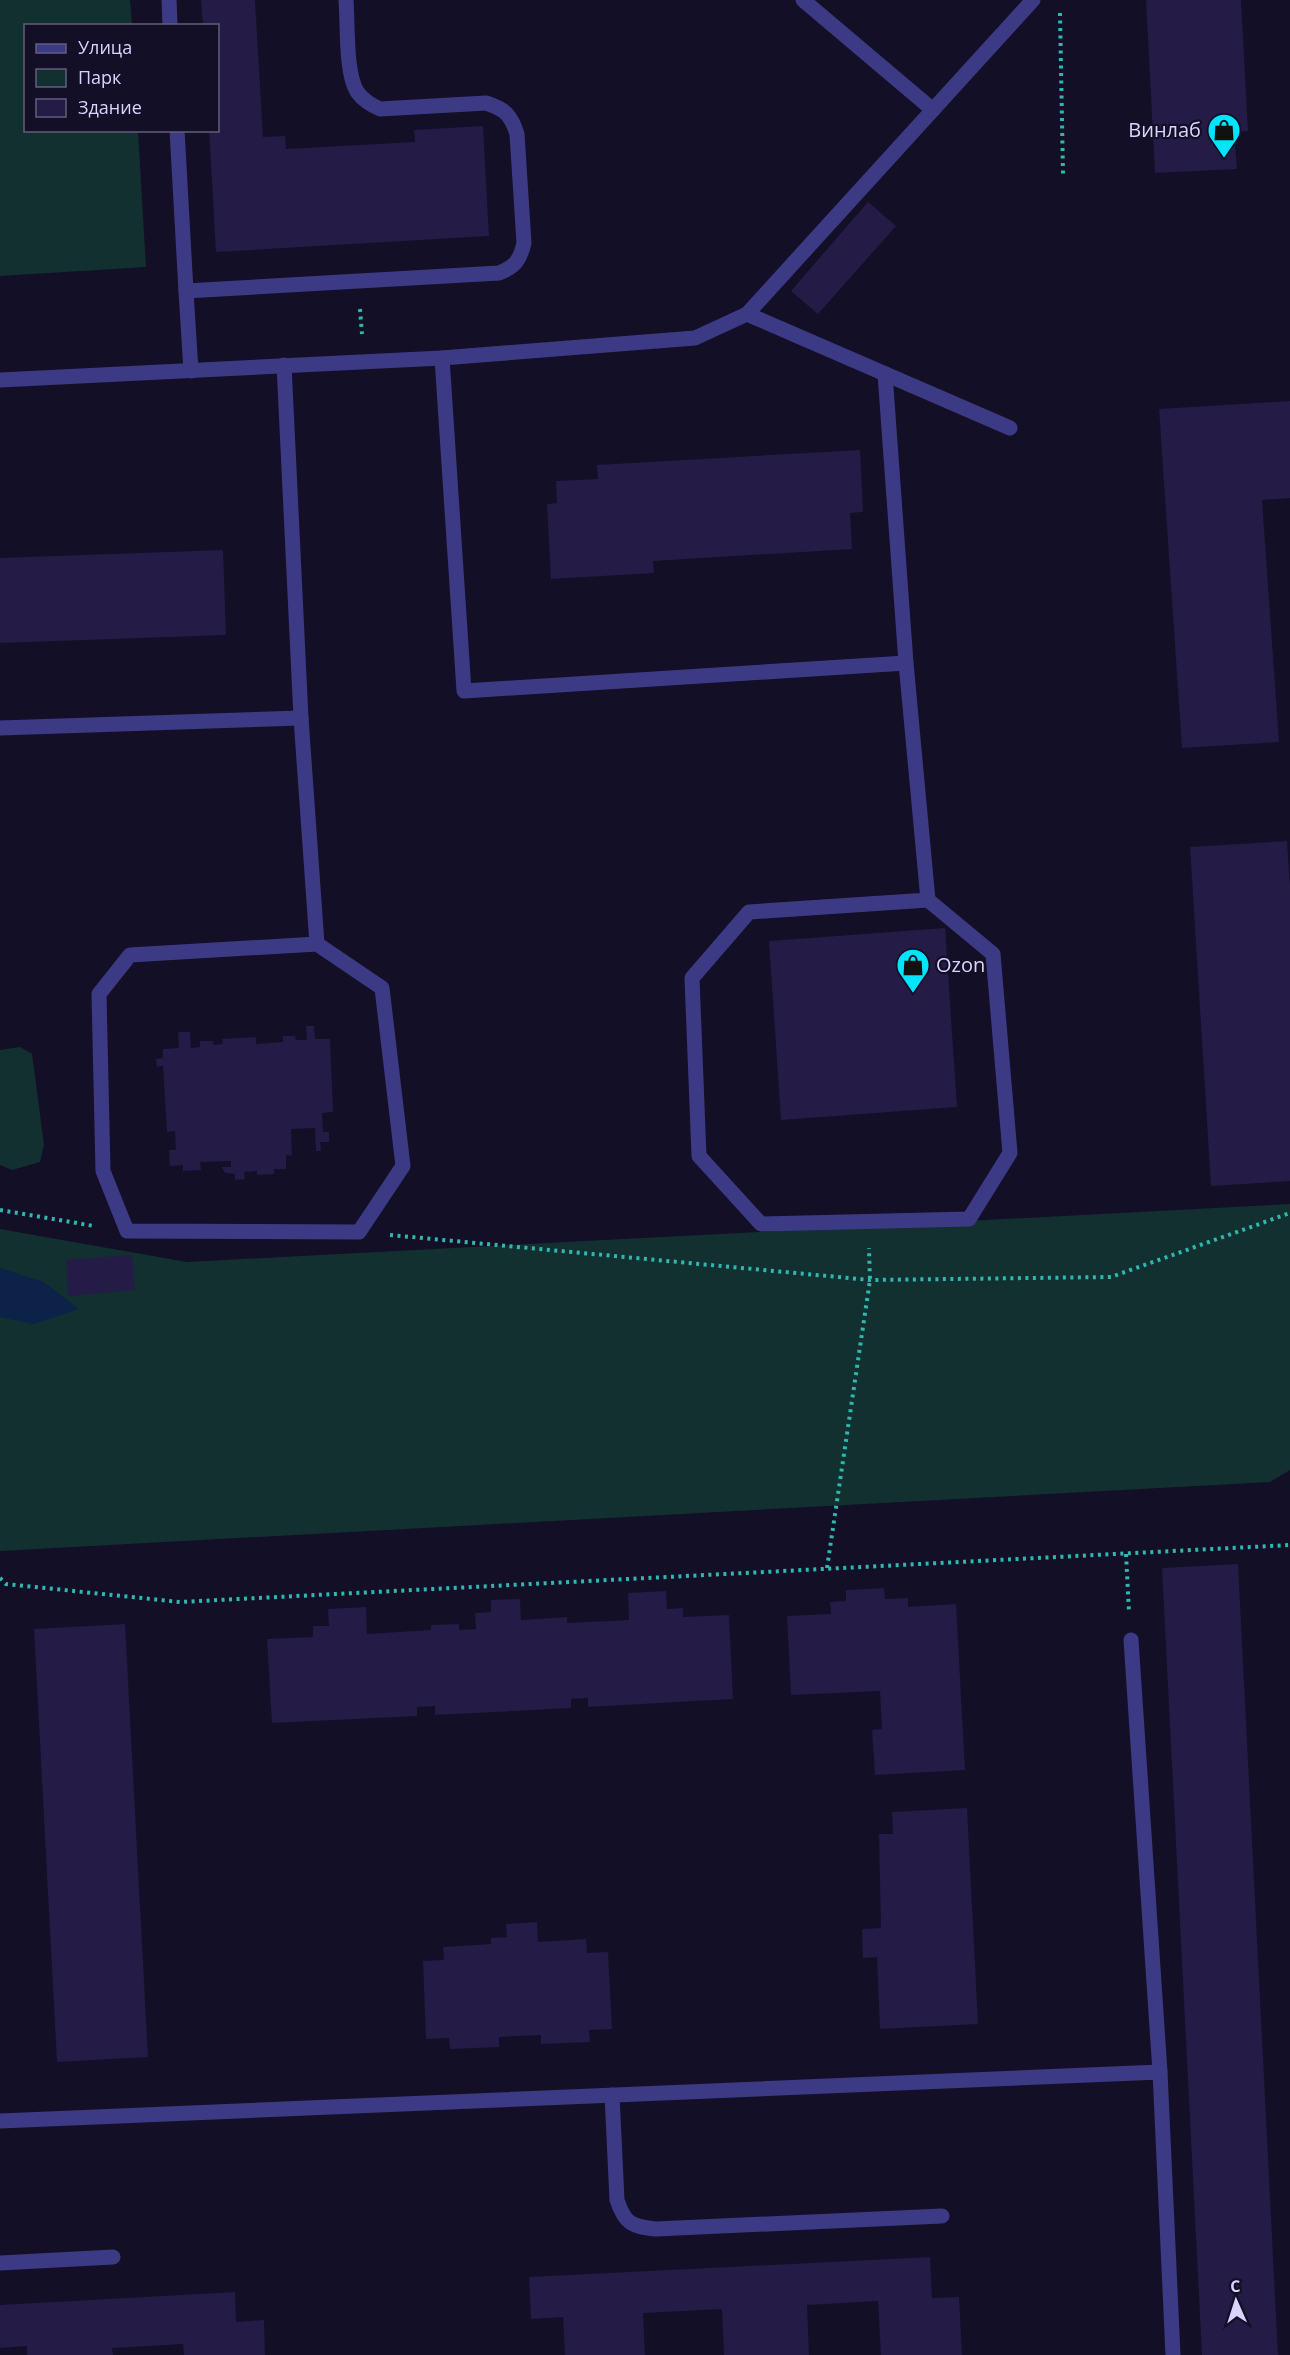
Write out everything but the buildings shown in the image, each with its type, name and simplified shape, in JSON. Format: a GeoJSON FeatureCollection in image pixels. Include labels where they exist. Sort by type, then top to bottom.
{"type":"FeatureCollection","features":[{"type":"Feature","properties":{"kind":"lane"},"geometry":{"type":"LineString","coordinates":[[169,0],[170,24]]}},
{"type":"Feature","properties":{"kind":"lane"},"geometry":{"type":"LineString","coordinates":[[186,291],[499,273],[512,268],[520,259],[524,243],[517,134],[512,118],[502,108],[486,103],[380,109],[366,102],[356,91],[351,72],[346,0]]}},
{"type":"Feature","properties":{"kind":"lane"},"geometry":{"type":"LineString","coordinates":[[803,0],[933,110]]}},
{"type":"Feature","properties":{"kind":"lane"},"geometry":{"type":"LineString","coordinates":[[0,380],[442,358],[694,338],[747,314],[1033,0]]}},
{"type":"Feature","properties":{"kind":"lane"},"geometry":{"type":"LineString","coordinates":[[177,132],[191,371]]}},
{"type":"Feature","properties":{"kind":"lane"},"geometry":{"type":"LineString","coordinates":[[747,314],[1010,428]]}},
{"type":"Feature","properties":{"kind":"lane"},"geometry":{"type":"LineString","coordinates":[[442,358],[464,691],[906,663]]}},
{"type":"Feature","properties":{"kind":"lane"},"geometry":{"type":"LineString","coordinates":[[284,365],[301,718],[317,944]]}},
{"type":"Feature","properties":{"kind":"lane"},"geometry":{"type":"LineString","coordinates":[[885,374],[906,663],[928,900]]}},
{"type":"Feature","properties":{"kind":"lane"},"geometry":{"type":"LineString","coordinates":[[0,728],[301,718]]}},
{"type":"Feature","properties":{"kind":"lane"},"geometry":{"type":"LineString","coordinates":[[928,900],[993,954],[1010,1153],[969,1219],[761,1224],[699,1156],[692,978],[749,912],[928,900]]}},
{"type":"Feature","properties":{"kind":"lane"},"geometry":{"type":"LineString","coordinates":[[317,944],[382,988],[403,1166],[359,1232],[127,1231],[103,1171],[99,994],[130,955],[317,944]]}},
{"type":"Feature","properties":{"kind":"lane"},"geometry":{"type":"LineString","coordinates":[[1131,1640],[1160,2072],[1173,2355]]}},
{"type":"Feature","properties":{"kind":"lane"},"geometry":{"type":"LineString","coordinates":[[0,2121],[1160,2072]]}},
{"type":"Feature","properties":{"kind":"lane"},"geometry":{"type":"LineString","coordinates":[[612,2095],[617,2200],[623,2216],[635,2226],[656,2229],[942,2216]]}},
{"type":"Feature","properties":{"kind":"lane"},"geometry":{"type":"LineString","coordinates":[[0,2263],[113,2257]]}},
{"type":"Feature","properties":{"kind":"path"},"geometry":{"type":"LineString","coordinates":[[1059,12],[1062,174]]}},
{"type":"Feature","properties":{"kind":"path"},"geometry":{"type":"LineString","coordinates":[[359,281],[362,338]]}},
{"type":"Feature","properties":{"kind":"path"},"geometry":{"type":"LineString","coordinates":[[0,1210],[127,1231]]}},
{"type":"Feature","properties":{"kind":"path"},"geometry":{"type":"LineString","coordinates":[[359,1232],[870,1280],[1111,1276],[1290,1213]]}},
{"type":"Feature","properties":{"kind":"path"},"geometry":{"type":"LineString","coordinates":[[827,1568],[870,1280],[868,1222]]}},
{"type":"Feature","properties":{"kind":"path"},"geometry":{"type":"LineString","coordinates":[[0,1578],[6,1584],[180,1602],[1290,1545]]}},
{"type":"Feature","properties":{"kind":"path"},"geometry":{"type":"LineString","coordinates":[[1126,1553],[1131,1640]]}},
{"type":"Feature","properties":{"kind":"green space"},"geometry":{"type":"Polygon","coordinates":[[[0,0],[130,0],[132,24],[24,24],[24,132],[138,132],[146,267],[0,276],[0,0]]]}},
{"type":"Feature","properties":{"kind":"green space"},"geometry":{"type":"Polygon","coordinates":[[[20,1047],[32,1054],[44,1145],[40,1162],[12,1170],[0,1165],[0,1050],[20,1047]]]}},
{"type":"Feature","properties":{"kind":"green space"},"geometry":{"type":"Polygon","coordinates":[[[1290,1204],[1290,1470],[1270,1482],[0,1551],[0,1229],[187,1262],[1290,1204]]]}},
{"type":"Feature","properties":{"kind":"water"},"geometry":{"type":"Polygon","coordinates":[[[0,1268],[44,1282],[79,1309],[34,1324],[0,1317],[0,1268]]]}},
{"type":"Feature","properties":{"kind":"place","name":"Винлаб"},"geometry":{"type":"Point","coordinates":[1224,159]}},
{"type":"Feature","properties":{"kind":"place","name":"Ozon"},"geometry":{"type":"Point","coordinates":[913,994]}}]}
